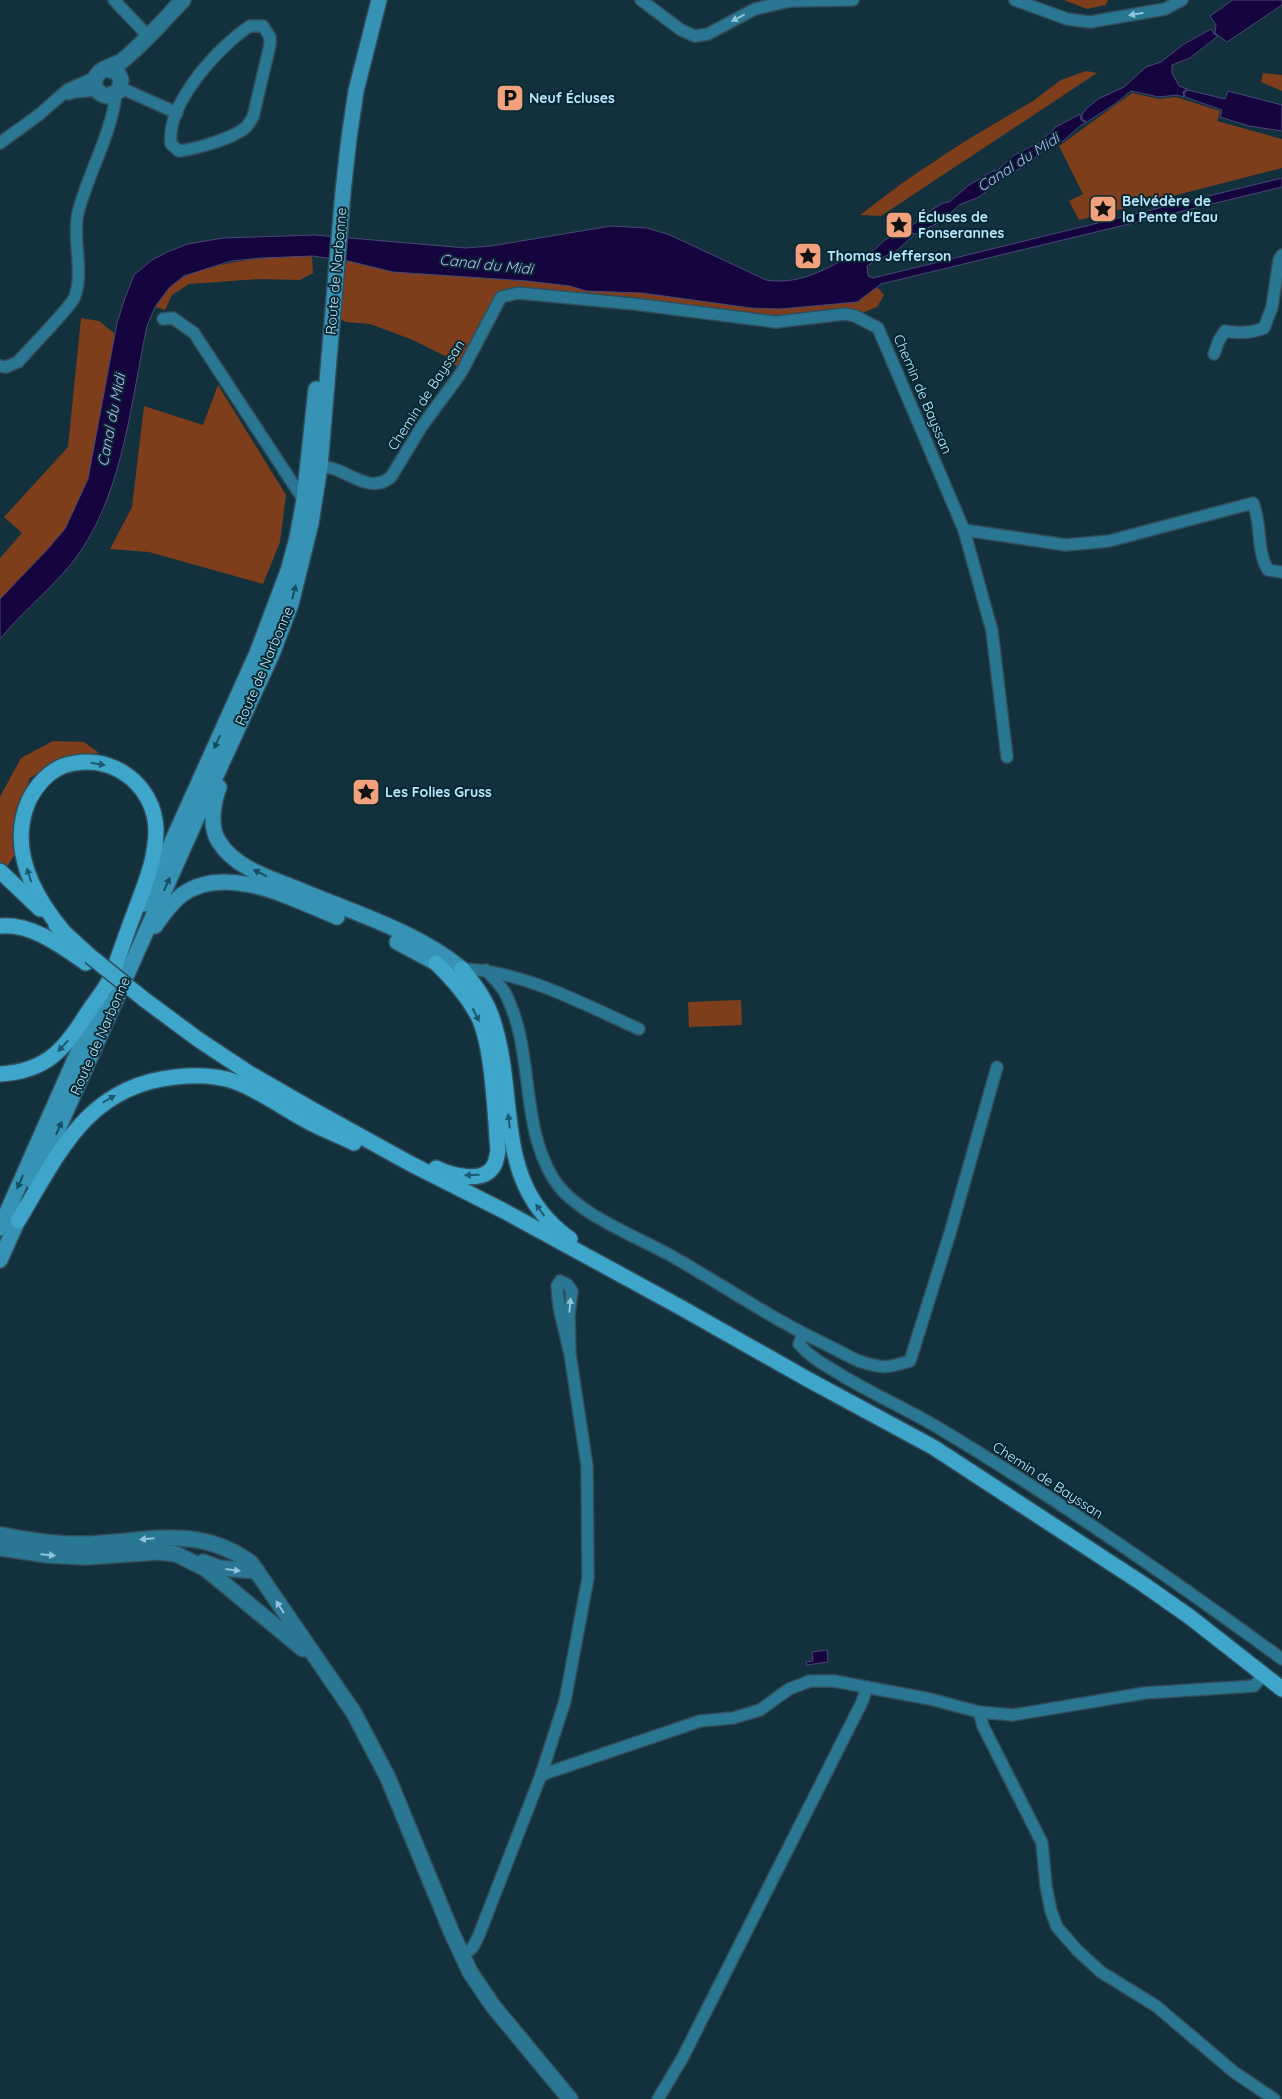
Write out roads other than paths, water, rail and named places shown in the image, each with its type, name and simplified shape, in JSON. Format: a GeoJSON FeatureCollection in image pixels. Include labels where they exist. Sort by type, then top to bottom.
{"type":"FeatureCollection","features":[{"type":"Feature","properties":{"kind":"highway"},"geometry":{"type":"LineString","coordinates":[[0,1074],[18,1073],[39,1066],[57,1053],[76,1033],[111,978],[149,874],[155,850],[156,829],[153,807],[142,788],[127,773],[107,765],[83,762],[62,766],[44,778],[33,792],[24,812],[21,837],[23,857],[28,875],[44,909],[89,960]]}},
{"type":"Feature","properties":{"kind":"highway"},"geometry":{"type":"LineString","coordinates":[[0,870],[63,931]]}},
{"type":"Feature","properties":{"kind":"highway"},"geometry":{"type":"LineString","coordinates":[[0,879],[89,960],[212,1057],[357,1144]]}},
{"type":"Feature","properties":{"kind":"highway"},"geometry":{"type":"LineString","coordinates":[[0,926],[24,928],[89,960]]}},
{"type":"Feature","properties":{"kind":"highway"},"geometry":{"type":"LineString","coordinates":[[315,1111],[448,1174],[470,1177],[485,1174],[493,1167],[498,1151],[487,1047],[478,1016],[460,987],[436,964]]}},
{"type":"Feature","properties":{"kind":"highway"},"geometry":{"type":"LineString","coordinates":[[462,969],[481,993],[494,1022],[501,1048],[511,1134],[518,1169],[523,1185],[540,1212],[556,1229],[583,1248],[680,1307]]}},
{"type":"Feature","properties":{"kind":"highway"},"geometry":{"type":"LineString","coordinates":[[144,1004],[250,1073],[315,1111],[411,1164],[504,1211],[933,1447],[1144,1584],[1190,1617],[1282,1689]]}},
{"type":"Feature","properties":{"kind":"highway"},"geometry":{"type":"LineString","coordinates":[[18,1221],[77,1127],[104,1102],[136,1085],[160,1078],[191,1075],[235,1081],[308,1122],[357,1144],[524,1230],[928,1454],[998,1490]]}},
{"type":"Feature","properties":{"kind":"main road","name":"Route de Narbonne"},"geometry":{"type":"LineString","coordinates":[[0,1260],[134,957],[272,654],[291,604],[311,523],[336,221],[338,150],[347,89],[370,0]]}},
{"type":"Feature","properties":{"kind":"main road","name":"Route de Narbonne"},"geometry":{"type":"LineString","coordinates":[[336,221],[356,91],[379,0]]}},
{"type":"Feature","properties":{"kind":"main road","name":"Route de Narbonne"},"geometry":{"type":"LineString","coordinates":[[0,1228],[271,620],[288,572],[304,500],[315,465]]}},
{"type":"Feature","properties":{"kind":"main road"},"geometry":{"type":"LineString","coordinates":[[252,699],[213,803],[218,841],[234,859],[260,873],[408,936],[444,954],[462,969]]}},
{"type":"Feature","properties":{"kind":"main road"},"geometry":{"type":"LineString","coordinates":[[134,957],[163,914],[182,895],[205,885],[230,882],[252,885],[285,896],[407,946],[436,964]]}},
{"type":"Feature","properties":{"kind":"street"},"geometry":{"type":"LineString","coordinates":[[114,0],[148,36]]}},
{"type":"Feature","properties":{"kind":"street"},"geometry":{"type":"LineString","coordinates":[[100,83],[183,0]]}},
{"type":"Feature","properties":{"kind":"street"},"geometry":{"type":"LineString","coordinates":[[641,0],[680,30],[695,36],[708,34],[755,9],[790,1],[853,0]]}},
{"type":"Feature","properties":{"kind":"street"},"geometry":{"type":"LineString","coordinates":[[1015,0],[1067,19],[1090,22],[1165,9],[1182,0]]}},
{"type":"Feature","properties":{"kind":"street"},"geometry":{"type":"LineString","coordinates":[[250,26],[263,26],[270,37],[270,45],[253,117],[247,126],[238,133],[196,149],[179,151],[171,144],[170,134],[177,113],[203,69],[234,36],[250,26]]}},
{"type":"Feature","properties":{"kind":"street"},"geometry":{"type":"LineString","coordinates":[[0,366],[6,367],[18,362],[75,298],[78,277],[75,229],[109,129],[119,87],[136,49]]}},
{"type":"Feature","properties":{"kind":"street"},"geometry":{"type":"LineString","coordinates":[[0,143],[60,98],[100,83],[118,73],[119,87]]}},
{"type":"Feature","properties":{"kind":"street"},"geometry":{"type":"LineString","coordinates":[[100,83],[108,96],[119,87]]}},
{"type":"Feature","properties":{"kind":"street"},"geometry":{"type":"LineString","coordinates":[[100,83],[109,129]]}},
{"type":"Feature","properties":{"kind":"street"},"geometry":{"type":"LineString","coordinates":[[119,87],[177,113]]}},
{"type":"Feature","properties":{"kind":"street"},"geometry":{"type":"LineString","coordinates":[[1214,354],[1219,340],[1225,331],[1238,333],[1253,332],[1264,328],[1272,306],[1279,260],[1282,255]]}},
{"type":"Feature","properties":{"kind":"street","name":"Chemin de Bayssan"},"geometry":{"type":"LineString","coordinates":[[315,465],[335,469],[367,483],[385,482],[391,477],[422,426],[460,373],[501,297],[510,294],[518,293],[634,304],[776,322],[845,314],[855,316],[878,328],[964,530],[992,631],[1007,756]]}},
{"type":"Feature","properties":{"kind":"street"},"geometry":{"type":"LineString","coordinates":[[163,319],[173,318],[194,332],[304,500],[311,523]]}},
{"type":"Feature","properties":{"kind":"street"},"geometry":{"type":"LineString","coordinates":[[964,530],[1066,545],[1109,541],[1253,503],[1258,515],[1262,561],[1268,570],[1282,572]]}},
{"type":"Feature","properties":{"kind":"street"},"geometry":{"type":"LineString","coordinates":[[436,964],[504,974],[559,994],[639,1029]]}},
{"type":"Feature","properties":{"kind":"street"},"geometry":{"type":"LineString","coordinates":[[460,987],[462,969]]}},
{"type":"Feature","properties":{"kind":"street"},"geometry":{"type":"LineString","coordinates":[[486,970],[505,991],[515,1016],[535,1133],[542,1159],[554,1181],[570,1198],[593,1214],[674,1257],[803,1334],[858,1360],[886,1368],[910,1361],[950,1233],[997,1066]]}},
{"type":"Feature","properties":{"kind":"street"},"geometry":{"type":"LineString","coordinates":[[462,1957],[473,1947],[479,1935],[541,1775],[565,1701],[588,1578],[587,1466],[570,1354],[559,1307],[557,1286],[560,1281],[567,1284],[572,1291],[569,1316],[570,1354]]}},
{"type":"Feature","properties":{"kind":"street","name":"Chemin de Bayssan"},"geometry":{"type":"LineString","coordinates":[[803,1334],[799,1344],[809,1355],[857,1384],[936,1427],[1015,1476],[1163,1574],[1282,1660]]}},
{"type":"Feature","properties":{"kind":"street"},"geometry":{"type":"LineString","coordinates":[[0,1535],[72,1544],[162,1537],[191,1538],[226,1547],[251,1563],[354,1713],[388,1778],[462,1957],[470,1972],[493,2006],[570,2099]]}},
{"type":"Feature","properties":{"kind":"street"},"geometry":{"type":"LineString","coordinates":[[0,1548],[47,1555],[86,1557],[160,1552],[187,1554],[219,1568],[257,1572]]}},
{"type":"Feature","properties":{"kind":"street"},"geometry":{"type":"LineString","coordinates":[[176,1554],[206,1569],[318,1661]]}},
{"type":"Feature","properties":{"kind":"street"},"geometry":{"type":"LineString","coordinates":[[541,1775],[700,1721],[733,1718],[760,1710],[789,1689],[810,1681],[834,1682],[866,1687],[930,1699],[979,1712],[1013,1716],[1145,1693],[1254,1686],[1264,1674]]}},
{"type":"Feature","properties":{"kind":"street"},"geometry":{"type":"LineString","coordinates":[[658,2099],[700,2022],[862,1702],[866,1687]]}},
{"type":"Feature","properties":{"kind":"street"},"geometry":{"type":"LineString","coordinates":[[979,1712],[983,1726],[1042,1843],[1046,1886],[1051,1911],[1057,1927],[1077,1950],[1101,1972],[1156,2006],[1234,2072],[1274,2099]]}},
{"type":"Feature","properties":{"kind":"water"},"geometry":{"type":"Polygon","coordinates":[[[1233,0],[1282,0],[1282,5],[1227,42],[1215,33],[1216,25],[1210,16],[1233,0]]]}},
{"type":"Feature","properties":{"kind":"water"},"geometry":{"type":"Polygon","coordinates":[[[1211,29],[1218,36],[1190,58],[1172,65],[1172,73],[1179,86],[1187,89],[1183,92],[1184,97],[1177,95],[1159,97],[1131,91],[1087,122],[1082,119],[1085,110],[1098,99],[1124,87],[1146,67],[1161,62],[1184,44],[1211,29]]]}},
{"type":"Feature","properties":{"kind":"water"},"geometry":{"type":"Polygon","coordinates":[[[1188,90],[1225,99],[1228,91],[1282,105],[1282,131],[1249,126],[1220,117],[1222,110],[1185,97],[1184,93],[1188,90]]]}},
{"type":"Feature","properties":{"kind":"water"},"geometry":{"type":"Polygon","coordinates":[[[1080,114],[1081,120],[1086,123],[1081,125],[1063,141],[1044,150],[1040,147],[1039,143],[1056,127],[1080,114]]]}},
{"type":"Feature","properties":{"kind":"water","name":"Canal du Midi"},"geometry":{"type":"Polygon","coordinates":[[[1038,143],[1038,148],[1043,151],[1026,165],[1002,178],[997,175],[997,171],[1013,156],[1038,143]]]}},
{"type":"Feature","properties":{"kind":"water"},"geometry":{"type":"Polygon","coordinates":[[[995,170],[996,176],[1001,179],[979,197],[959,205],[942,221],[915,234],[911,232],[911,227],[925,214],[943,203],[949,202],[969,185],[995,170]]]}},
{"type":"Feature","properties":{"kind":"water","name":"Canal du Midi"},"geometry":{"type":"Polygon","coordinates":[[[1282,178],[1282,187],[881,284],[857,302],[780,309],[751,308],[642,293],[586,291],[570,286],[527,281],[393,272],[348,261],[312,256],[231,261],[184,276],[169,288],[155,307],[147,326],[124,443],[107,500],[95,527],[72,563],[0,639],[0,599],[65,529],[88,479],[117,323],[134,275],[152,260],[188,244],[223,238],[315,235],[466,248],[491,246],[611,226],[647,228],[670,235],[766,280],[799,279],[819,272],[849,257],[862,260],[867,255],[868,261],[872,263],[867,266],[868,276],[873,278],[1282,178]]]}},
{"type":"Feature","properties":{"kind":"water"},"geometry":{"type":"Polygon","coordinates":[[[909,226],[910,233],[914,235],[896,251],[873,262],[869,260],[869,255],[882,243],[909,226]]]}},
{"type":"Feature","properties":{"kind":"water"},"geometry":{"type":"Polygon","coordinates":[[[827,1650],[828,1662],[807,1665],[806,1662],[813,1661],[812,1652],[827,1650]]]}},
{"type":"Feature","properties":{"kind":"place","name":"Neuf Écluses"},"geometry":{"type":"Point","coordinates":[510,98]}},
{"type":"Feature","properties":{"kind":"place","name":"Belvédère de la Pente d'Eau"},"geometry":{"type":"Point","coordinates":[1103,209]}},
{"type":"Feature","properties":{"kind":"place","name":"Écluses de Fonserannes"},"geometry":{"type":"Point","coordinates":[899,225]}},
{"type":"Feature","properties":{"kind":"place","name":"Thomas Jefferson"},"geometry":{"type":"Point","coordinates":[808,256]}},
{"type":"Feature","properties":{"kind":"place","name":"Les Folies Gruss"},"geometry":{"type":"Point","coordinates":[366,792]}}]}
